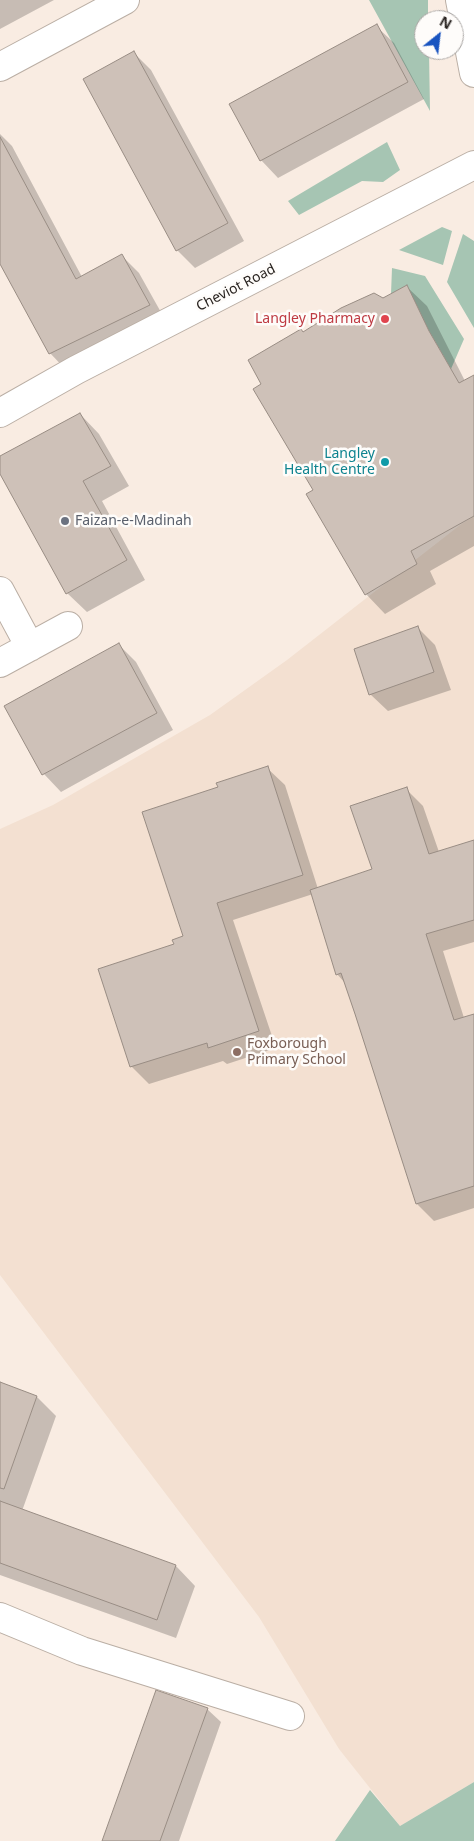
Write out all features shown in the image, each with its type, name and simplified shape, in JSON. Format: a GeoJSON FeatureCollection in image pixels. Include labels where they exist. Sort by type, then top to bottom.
{"type":"FeatureCollection","features":[{"type":"Feature","properties":{"kind":"street"},"geometry":{"type":"LineString","coordinates":[[0,67],[125,0]]}},
{"type":"Feature","properties":{"kind":"street"},"geometry":{"type":"LineString","coordinates":[[460,0],[474,73]]}},
{"type":"Feature","properties":{"kind":"street","name":"Cheviot Road"},"geometry":{"type":"LineString","coordinates":[[2,407],[474,165]]}},
{"type":"Feature","properties":{"kind":"street"},"geometry":{"type":"LineString","coordinates":[[0,591],[30,647]]}},
{"type":"Feature","properties":{"kind":"street"},"geometry":{"type":"LineString","coordinates":[[0,663],[68,626]]}},
{"type":"Feature","properties":{"kind":"street"},"geometry":{"type":"LineString","coordinates":[[0,1617],[82,1651],[290,1716]]}},
{"type":"Feature","properties":{"kind":"shaded area","name":"Foxborough Primary School"},"geometry":{"type":"Polygon","coordinates":[[[474,516],[474,1782],[400,1826],[339,1749],[259,1617],[0,1275],[0,829],[53,805],[210,715],[287,660],[474,516]]]}},
{"type":"Feature","properties":{"kind":"green space"},"geometry":{"type":"Polygon","coordinates":[[[369,0],[428,0],[428,10],[414,10],[414,60],[429,60],[430,111],[369,0]]]}},
{"type":"Feature","properties":{"kind":"green space"},"geometry":{"type":"Polygon","coordinates":[[[387,142],[400,170],[383,182],[362,181],[299,215],[288,201],[387,142]]]}},
{"type":"Feature","properties":{"kind":"green space"},"geometry":{"type":"Polygon","coordinates":[[[442,227],[452,231],[443,265],[399,250],[442,227]]]}},
{"type":"Feature","properties":{"kind":"green space"},"geometry":{"type":"Polygon","coordinates":[[[463,234],[474,241],[474,328],[447,282],[463,234]]]}},
{"type":"Feature","properties":{"kind":"green space"},"geometry":{"type":"Polygon","coordinates":[[[392,268],[425,276],[464,339],[451,369],[429,331],[407,286],[391,294],[392,268]]]}},
{"type":"Feature","properties":{"kind":"green space"},"geometry":{"type":"Polygon","coordinates":[[[474,1782],[474,1841],[335,1841],[370,1790],[400,1826],[474,1782]]]}},
{"type":"Feature","properties":{"kind":"building"},"geometry":{"type":"Polygon","coordinates":[[[377,24],[408,82],[260,161],[229,104],[377,24]]]}},
{"type":"Feature","properties":{"kind":"building"},"geometry":{"type":"Polygon","coordinates":[[[134,51],[228,223],[176,251],[83,79],[134,51]]]}},
{"type":"Feature","properties":{"kind":"building"},"geometry":{"type":"Polygon","coordinates":[[[0,137],[76,279],[122,254],[150,305],[49,354],[0,264],[0,137]]]}},
{"type":"Feature","properties":{"kind":"building","name":"Langley Health Centre"},"geometry":{"type":"Polygon","coordinates":[[[407,285],[429,331],[459,383],[474,375],[474,516],[411,551],[417,564],[365,595],[306,494],[313,490],[253,389],[261,384],[248,360],[301,329],[303,332],[341,308],[374,293],[383,298],[407,285]]]}},
{"type":"Feature","properties":{"kind":"building","name":"Faizan-e-Madinah"},"geometry":{"type":"Polygon","coordinates":[[[80,413],[111,466],[83,481],[127,560],[66,594],[0,474],[0,456],[80,413]]]}},
{"type":"Feature","properties":{"kind":"building"},"geometry":{"type":"Polygon","coordinates":[[[418,626],[434,672],[369,695],[354,649],[418,626]]]}},
{"type":"Feature","properties":{"kind":"building"},"geometry":{"type":"Polygon","coordinates":[[[119,643],[157,713],[42,775],[4,706],[119,643]]]}},
{"type":"Feature","properties":{"kind":"building"},"geometry":{"type":"Polygon","coordinates":[[[268,766],[303,875],[217,903],[259,1031],[208,1048],[207,1043],[130,1067],[98,969],[174,944],[172,940],[183,936],[142,812],[218,787],[216,783],[268,766]]]}},
{"type":"Feature","properties":{"kind":"building"},"geometry":{"type":"Polygon","coordinates":[[[407,787],[429,854],[474,840],[474,920],[426,934],[454,1020],[474,1014],[474,1186],[416,1204],[355,1014],[341,973],[336,975],[310,890],[372,869],[350,806],[407,787]]]}},
{"type":"Feature","properties":{"kind":"building"},"geometry":{"type":"Polygon","coordinates":[[[0,1382],[37,1396],[4,1489],[0,1488],[0,1382]]]}},
{"type":"Feature","properties":{"kind":"building"},"geometry":{"type":"Polygon","coordinates":[[[0,1501],[176,1565],[157,1620],[0,1563],[0,1501]]]}},
{"type":"Feature","properties":{"kind":"building"},"geometry":{"type":"Polygon","coordinates":[[[156,1690],[208,1708],[160,1841],[102,1841],[156,1690]]]}},
{"type":"Feature","properties":{"kind":"place","name":"Langley Pharmacy"},"geometry":{"type":"Point","coordinates":[385,319]}},
{"type":"Feature","properties":{"kind":"place","name":"Langley Health Centre"},"geometry":{"type":"Point","coordinates":[385,462]}},
{"type":"Feature","properties":{"kind":"place","name":"Faizan-e-Madinah"},"geometry":{"type":"Point","coordinates":[65,521]}},
{"type":"Feature","properties":{"kind":"place","name":"Foxborough Primary School"},"geometry":{"type":"Point","coordinates":[237,1052]}}]}
